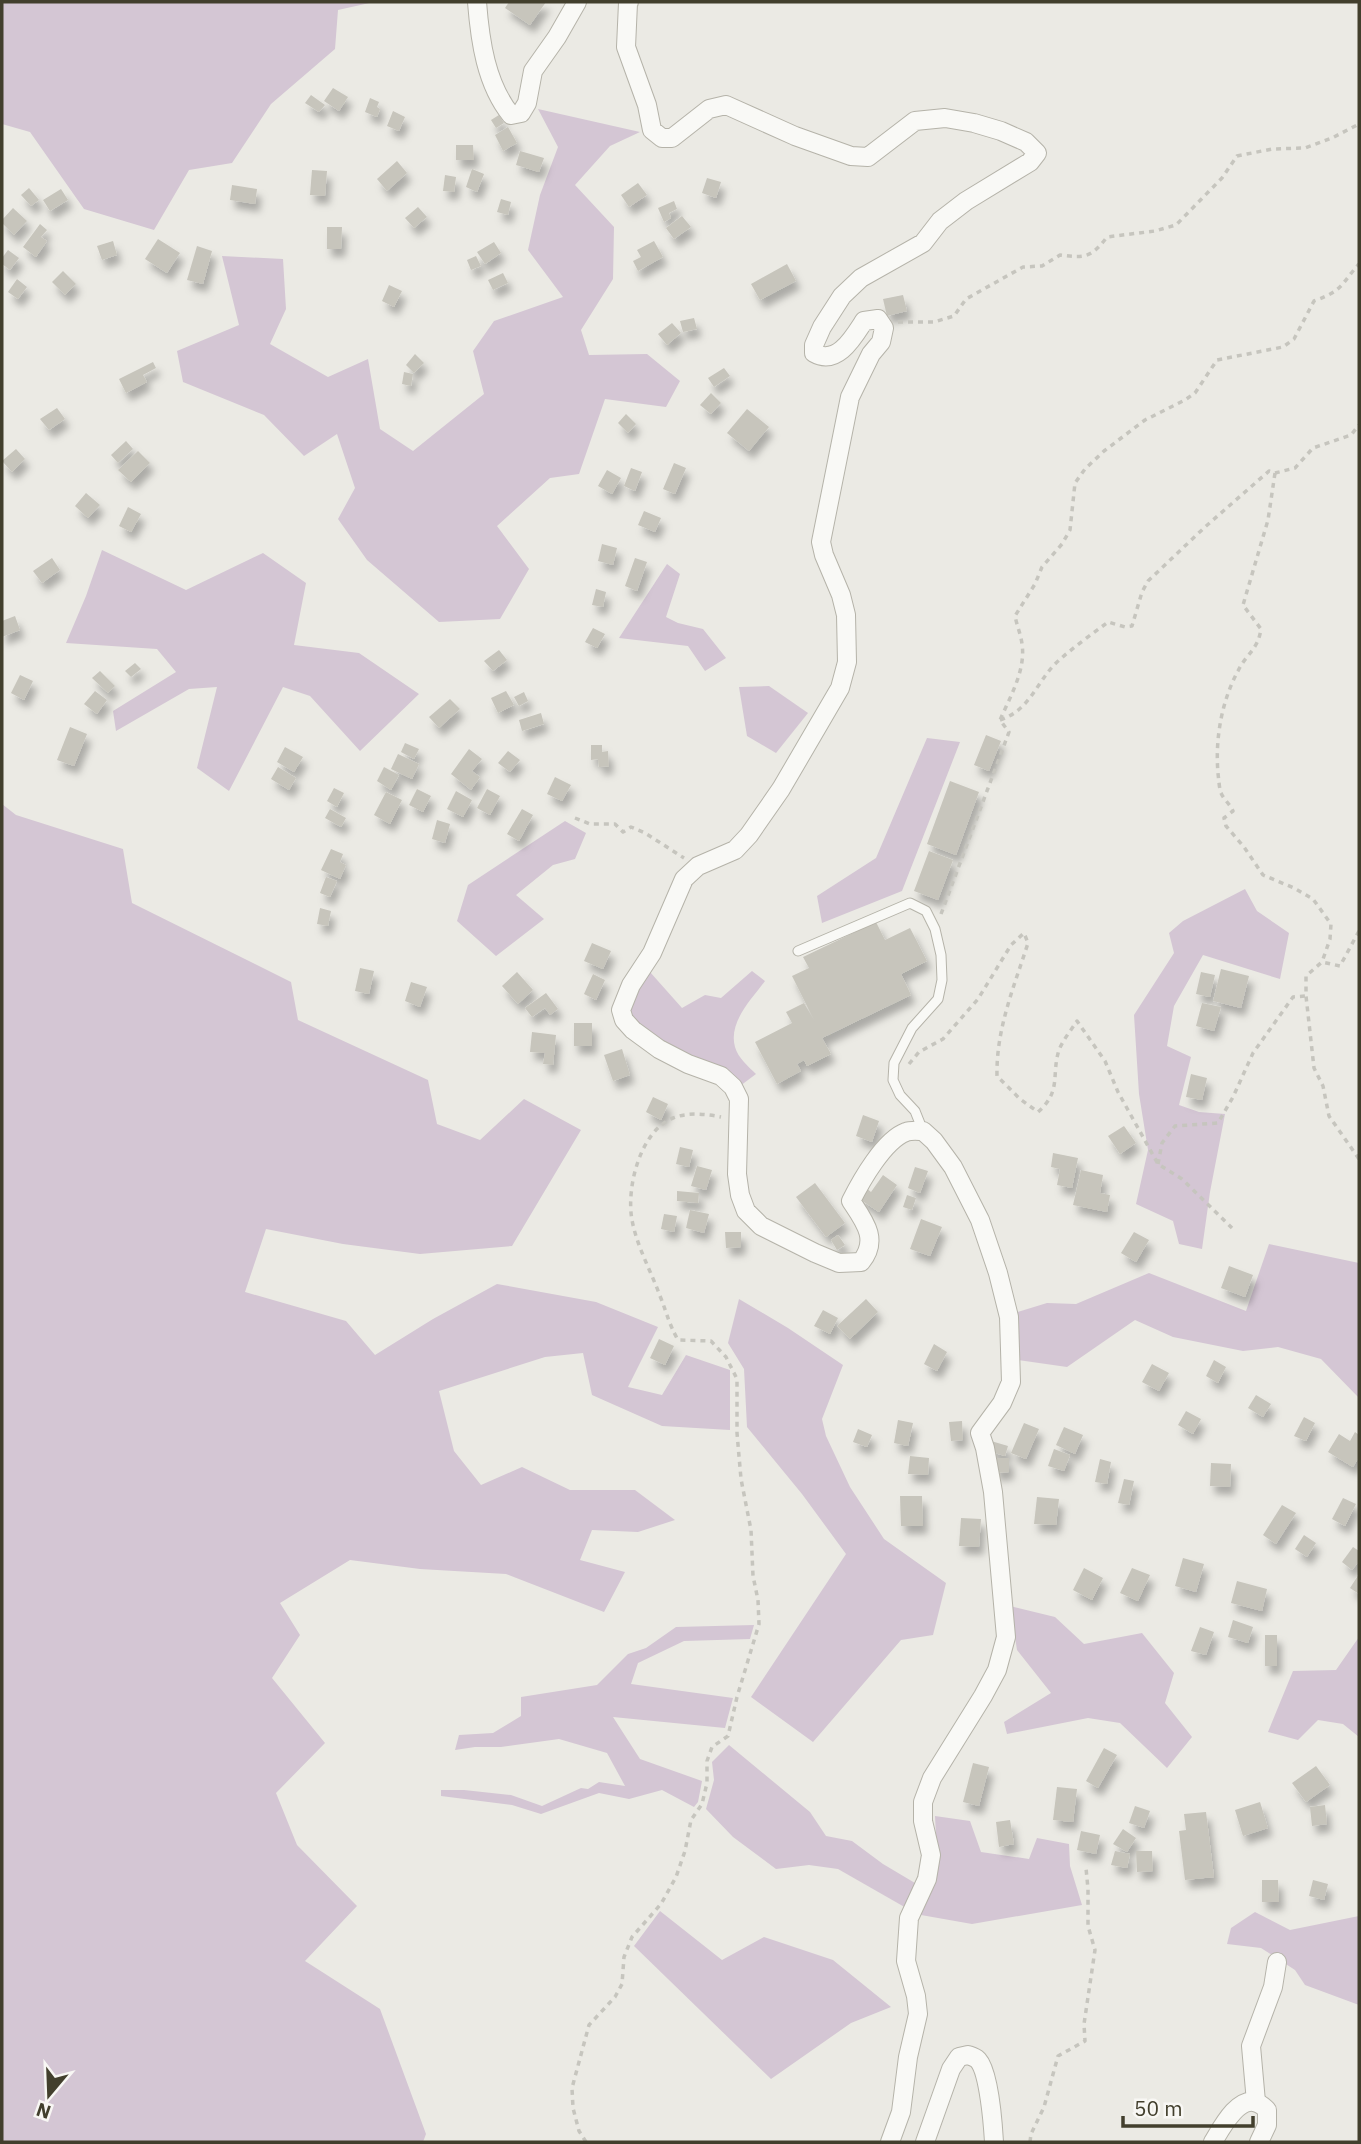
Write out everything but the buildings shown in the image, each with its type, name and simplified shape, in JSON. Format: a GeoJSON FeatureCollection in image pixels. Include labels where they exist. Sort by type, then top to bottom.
{"type":"FeatureCollection","features":[{"type":"Feature","properties":{"kind":"street"},"geometry":{"type":"LineString","coordinates":[[477,2],[489,76],[501,103],[511,115],[522,113],[527,103],[533,71],[577,2]]}},
{"type":"Feature","properties":{"kind":"street"},"geometry":{"type":"LineString","coordinates":[[629,2],[626,47],[647,105],[652,130],[662,138],[672,138],[709,109],[726,105],[795,136],[851,156],[868,157],[915,121],[945,118],[974,122],[1001,131],[1026,142],[1037,153],[1030,162],[966,201],[940,221],[923,243],[861,278],[842,296],[822,327],[814,345],[814,353],[823,358],[836,356],[864,321],[878,319],[884,328],[881,342],[871,354],[850,397],[821,542],[846,615],[847,663],[840,688],[781,789],[749,835],[735,850],[698,866],[684,878],[652,953],[631,985],[621,1010],[624,1020],[633,1030],[659,1049],[688,1064],[721,1076],[733,1087],[739,1099],[737,1174],[746,1211],[761,1226],[839,1263],[861,1262],[869,1252],[870,1239],[864,1221],[851,1201],[863,1177],[888,1145],[906,1132],[923,1131],[954,1167],[980,1220],[1009,1317],[1011,1382],[1002,1403],[980,1433],[993,1492],[1006,1637],[997,1670],[932,1778],[923,1802],[923,1821],[931,1855],[927,1879],[909,1918],[906,1961],[918,2014],[908,2057],[901,2112],[890,2142]]}},
{"type":"Feature","properties":{"kind":"street"},"geometry":{"type":"LineString","coordinates":[[1256,2102],[1251,2046],[1273,1987],[1277,1962]]}},
{"type":"Feature","properties":{"kind":"street"},"geometry":{"type":"LineString","coordinates":[[925,2142],[951,2069],[959,2057],[968,2054],[978,2060],[984,2073],[994,2142]]}},
{"type":"Feature","properties":{"kind":"street"},"geometry":{"type":"LineString","coordinates":[[1213,2142],[1231,2113],[1245,2102],[1256,2102],[1267,2109],[1268,2125],[1259,2142]]}},
{"type":"Feature","properties":{"kind":"lane"},"geometry":{"type":"LineString","coordinates":[[798,951],[909,903],[926,911],[936,929],[942,980],[938,999],[912,1028],[894,1063],[893,1080],[900,1095],[915,1111],[923,1131]]}},
{"type":"Feature","properties":{"kind":"path"},"geometry":{"type":"LineString","coordinates":[[884,328],[898,322],[934,322],[954,316],[966,299],[1023,267],[1042,266],[1060,255],[1082,257],[1096,251],[1107,237],[1176,225],[1222,178],[1237,156],[1272,149],[1305,148],[1359,124]]}},
{"type":"Feature","properties":{"kind":"path"},"geometry":{"type":"LineString","coordinates":[[1000,720],[1020,672],[1022,644],[1016,616],[1042,567],[1070,530],[1075,483],[1085,469],[1104,451],[1145,421],[1195,393],[1217,360],[1283,347],[1294,340],[1314,301],[1343,286],[1359,264]]}},
{"type":"Feature","properties":{"kind":"path"},"geometry":{"type":"LineString","coordinates":[[1000,720],[1014,716],[1027,703],[1055,664],[1108,622],[1125,627],[1132,626],[1148,581],[1269,471],[1295,468],[1313,448],[1351,435],[1359,425]]}},
{"type":"Feature","properties":{"kind":"path"},"geometry":{"type":"LineString","coordinates":[[1275,472],[1268,520],[1243,605],[1261,629],[1254,651],[1242,663],[1230,685],[1216,762],[1220,793],[1230,803],[1233,811],[1224,818],[1226,826],[1263,876],[1313,899],[1331,924],[1330,939],[1322,962],[1306,976],[1314,1068],[1322,1086],[1329,1116],[1359,1159]]}},
{"type":"Feature","properties":{"kind":"path"},"geometry":{"type":"LineString","coordinates":[[936,929],[1009,732],[1000,720]]}},
{"type":"Feature","properties":{"kind":"path"},"geometry":{"type":"LineString","coordinates":[[575,818],[590,824],[615,824],[623,832],[631,827],[698,866]]}},
{"type":"Feature","properties":{"kind":"path"},"geometry":{"type":"LineString","coordinates":[[1322,962],[1340,966],[1359,931]]}},
{"type":"Feature","properties":{"kind":"path"},"geometry":{"type":"LineString","coordinates":[[893,1080],[919,1052],[943,1039],[978,999],[1011,945],[1024,933],[1027,943],[1000,1031],[997,1076],[1038,1112],[1049,1103],[1056,1078],[1059,1051],[1077,1021],[1105,1061],[1118,1092],[1158,1164],[1182,1179],[1232,1228]]}},
{"type":"Feature","properties":{"kind":"path"},"geometry":{"type":"LineString","coordinates":[[1158,1164],[1162,1143],[1175,1126],[1218,1122],[1253,1053],[1293,997],[1306,996]]}},
{"type":"Feature","properties":{"kind":"path"},"geometry":{"type":"LineString","coordinates":[[586,2142],[579,2131],[573,2108],[572,2088],[589,2025],[615,1997],[622,1984],[624,1957],[632,1937],[661,1904],[676,1877],[691,1820],[702,1804],[707,1783],[707,1761],[712,1747],[728,1736],[759,1624],[751,1530],[741,1479],[737,1433],[737,1379],[726,1357],[712,1341],[678,1340],[668,1323],[661,1297],[637,1238],[632,1220],[631,1199],[635,1173],[644,1145],[671,1118],[687,1114],[737,1120]]}},
{"type":"Feature","properties":{"kind":"path"},"geometry":{"type":"LineString","coordinates":[[1030,2142],[1044,2107],[1058,2056],[1085,2041],[1084,2024],[1095,1950],[1088,1926],[1086,1868]]}},
{"type":"Feature","properties":{"kind":"shaded area"},"geometry":{"type":"Polygon","coordinates":[[[2,2],[374,2],[338,10],[335,49],[271,104],[232,163],[189,170],[154,230],[84,209],[30,132],[2,124],[2,2]]]}},
{"type":"Feature","properties":{"kind":"shaded area"},"geometry":{"type":"Polygon","coordinates":[[[538,109],[640,132],[610,146],[575,185],[614,227],[613,279],[581,330],[589,355],[647,354],[680,381],[666,407],[605,399],[579,474],[550,478],[497,526],[529,569],[500,619],[439,622],[367,560],[338,519],[355,488],[337,434],[304,456],[264,415],[183,382],[177,351],[239,325],[222,256],[283,259],[286,309],[270,344],[328,377],[368,359],[380,429],[413,451],[484,394],[473,351],[494,321],[563,297],[528,250],[540,195],[558,147],[538,109]]]}},
{"type":"Feature","properties":{"kind":"shaded area"},"geometry":{"type":"Polygon","coordinates":[[[102,550],[186,590],[263,553],[306,583],[294,645],[359,653],[419,694],[360,751],[310,696],[283,687],[229,791],[197,768],[217,687],[189,689],[116,731],[113,711],[176,672],[157,649],[66,643],[102,550]]]}},
{"type":"Feature","properties":{"kind":"shaded area"},"geometry":{"type":"Polygon","coordinates":[[[667,564],[680,574],[666,617],[703,629],[726,658],[705,671],[688,646],[619,638],[667,564]]]}},
{"type":"Feature","properties":{"kind":"shaded area"},"geometry":{"type":"Polygon","coordinates":[[[769,686],[808,713],[776,753],[747,736],[739,687],[769,686]]]}},
{"type":"Feature","properties":{"kind":"shaded area"},"geometry":{"type":"Polygon","coordinates":[[[927,738],[960,742],[902,891],[822,923],[817,896],[876,858],[927,738]]]}},
{"type":"Feature","properties":{"kind":"shaded area"},"geometry":{"type":"Polygon","coordinates":[[[2,804],[16,815],[123,849],[132,903],[291,982],[298,1020],[428,1080],[437,1124],[480,1140],[524,1099],[581,1130],[512,1246],[420,1254],[343,1244],[266,1229],[245,1292],[346,1321],[375,1355],[497,1284],[596,1302],[658,1327],[628,1387],[662,1395],[686,1355],[730,1370],[730,1430],[662,1426],[592,1395],[583,1353],[545,1357],[439,1391],[454,1451],[481,1485],[522,1467],[570,1490],[635,1490],[675,1520],[638,1532],[592,1530],[580,1560],[625,1572],[604,1612],[506,1574],[420,1569],[350,1560],[280,1603],[300,1635],[272,1678],[325,1743],[276,1793],[297,1845],[357,1906],[305,1961],[380,2009],[426,2134],[423,2142],[2,2142],[2,804]]]}},
{"type":"Feature","properties":{"kind":"shaded area"},"geometry":{"type":"Polygon","coordinates":[[[565,821],[586,833],[575,859],[553,865],[516,895],[544,919],[496,956],[457,921],[468,885],[565,821]]]}},
{"type":"Feature","properties":{"kind":"shaded area"},"geometry":{"type":"Polygon","coordinates":[[[1245,889],[1257,911],[1289,933],[1280,979],[1203,955],[1174,1006],[1167,1046],[1191,1057],[1179,1105],[1199,1112],[1225,1114],[1202,1249],[1179,1244],[1173,1221],[1136,1204],[1148,1150],[1139,1094],[1134,1015],[1174,953],[1169,933],[1183,921],[1245,889]]]}},
{"type":"Feature","properties":{"kind":"shaded area"},"geometry":{"type":"Polygon","coordinates":[[[752,971],[765,981],[742,1011],[734,1038],[739,1055],[756,1074],[740,1086],[713,1066],[655,1038],[628,1013],[638,985],[650,972],[682,1008],[705,995],[721,998],[752,971]]]}},
{"type":"Feature","properties":{"kind":"shaded area"},"geometry":{"type":"Polygon","coordinates":[[[1269,1244],[1359,1263],[1359,1398],[1321,1359],[1278,1347],[1243,1351],[1173,1337],[1135,1320],[1067,1367],[1018,1360],[1014,1313],[1047,1303],[1076,1304],[1149,1273],[1246,1311],[1269,1244]]]}},
{"type":"Feature","properties":{"kind":"shaded area"},"geometry":{"type":"Polygon","coordinates":[[[739,1299],[843,1365],[822,1419],[826,1436],[850,1487],[884,1539],[946,1583],[933,1635],[901,1640],[813,1742],[751,1697],[846,1554],[802,1494],[747,1427],[744,1369],[728,1343],[739,1299]]]}},
{"type":"Feature","properties":{"kind":"shaded area"},"geometry":{"type":"Polygon","coordinates":[[[1010,1606],[1055,1617],[1084,1644],[1142,1633],[1174,1673],[1165,1703],[1192,1737],[1167,1768],[1120,1723],[1088,1718],[1007,1734],[1004,1722],[1051,1693],[1017,1650],[1010,1606]]]}},
{"type":"Feature","properties":{"kind":"shaded area"},"geometry":{"type":"Polygon","coordinates":[[[754,1625],[750,1639],[684,1641],[638,1663],[631,1684],[733,1698],[725,1728],[613,1717],[640,1759],[702,1781],[698,1802],[694,1807],[662,1790],[629,1799],[599,1793],[541,1814],[512,1805],[441,1796],[441,1790],[464,1790],[511,1795],[542,1806],[581,1788],[588,1789],[599,1782],[625,1786],[607,1753],[559,1739],[455,1750],[459,1735],[493,1733],[521,1716],[521,1697],[597,1685],[628,1654],[646,1648],[676,1627],[754,1625]]]}},
{"type":"Feature","properties":{"kind":"shaded area"},"geometry":{"type":"Polygon","coordinates":[[[1359,1637],[1359,1737],[1343,1724],[1318,1720],[1298,1740],[1268,1732],[1293,1671],[1336,1670],[1359,1637]]]}},
{"type":"Feature","properties":{"kind":"shaded area"},"geometry":{"type":"Polygon","coordinates":[[[729,1745],[810,1812],[826,1836],[852,1841],[920,1886],[908,1909],[838,1869],[809,1865],[776,1869],[733,1837],[706,1809],[714,1780],[712,1762],[729,1745]]]}},
{"type":"Feature","properties":{"kind":"shaded area"},"geometry":{"type":"Polygon","coordinates":[[[935,1816],[970,1821],[981,1852],[1029,1859],[1037,1838],[1069,1844],[1070,1866],[1082,1905],[972,1924],[921,1915],[933,1884],[937,1854],[935,1816]]]}},
{"type":"Feature","properties":{"kind":"shaded area"},"geometry":{"type":"Polygon","coordinates":[[[660,1911],[722,1960],[764,1937],[833,1960],[891,2007],[851,2023],[771,2079],[634,1946],[660,1911]]]}},
{"type":"Feature","properties":{"kind":"shaded area"},"geometry":{"type":"Polygon","coordinates":[[[1255,1912],[1290,1930],[1359,1916],[1359,2005],[1305,1985],[1295,1970],[1261,1948],[1227,1944],[1231,1928],[1255,1912]]]}}]}
